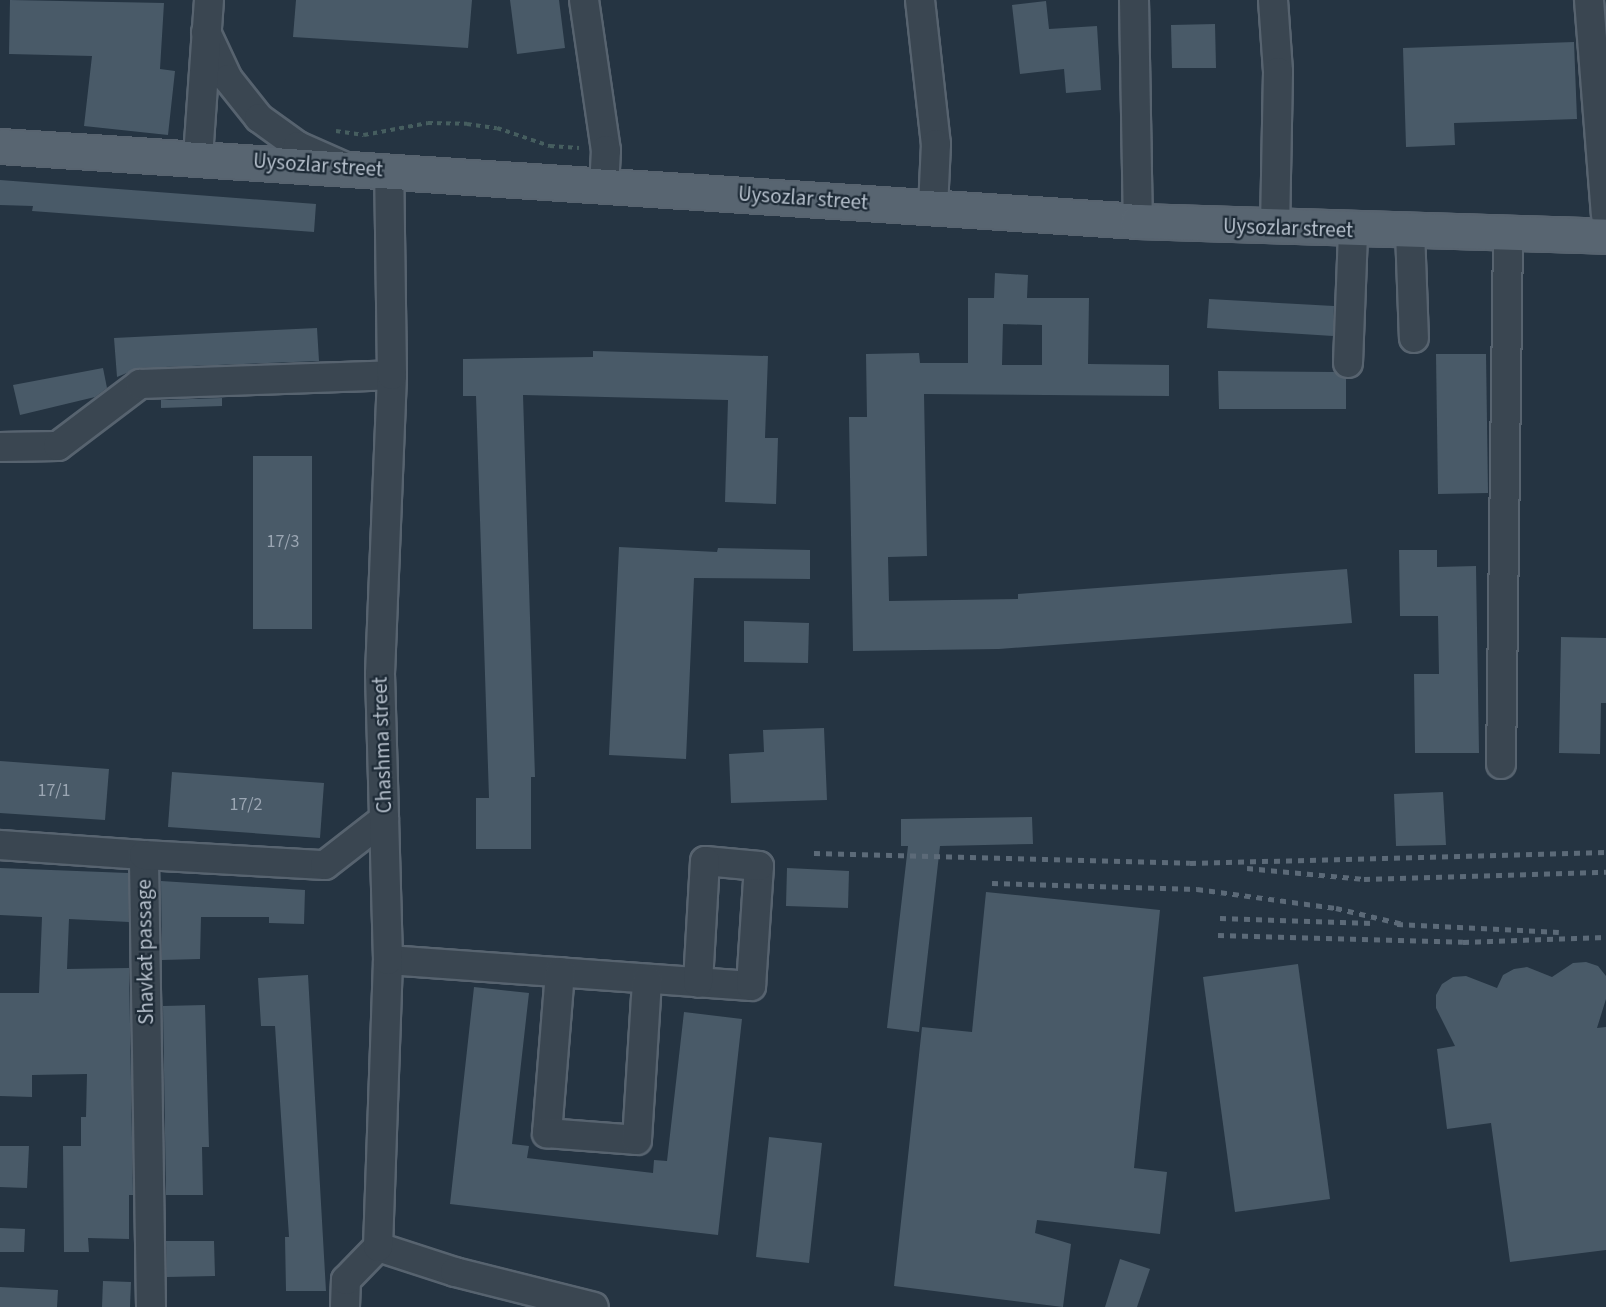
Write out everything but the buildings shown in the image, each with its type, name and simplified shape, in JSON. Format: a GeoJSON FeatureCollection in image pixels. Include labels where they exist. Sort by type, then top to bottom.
{"type":"FeatureCollection","features":[{"type":"Feature","properties":{"kind":"main road","name":"Uysozlar street"},"geometry":{"type":"LineString","coordinates":[[0,146],[198,157],[1138,221],[1275,228],[1606,236]]}},
{"type":"Feature","properties":{"kind":"street"},"geometry":{"type":"LineString","coordinates":[[198,157],[208,0]]}},
{"type":"Feature","properties":{"kind":"street"},"geometry":{"type":"LineString","coordinates":[[584,0],[606,150],[604,184]]}},
{"type":"Feature","properties":{"kind":"street"},"geometry":{"type":"LineString","coordinates":[[920,0],[936,144],[933,207]]}},
{"type":"Feature","properties":{"kind":"street"},"geometry":{"type":"LineString","coordinates":[[1134,0],[1138,221]]}},
{"type":"Feature","properties":{"kind":"street"},"geometry":{"type":"LineString","coordinates":[[1274,0],[1278,72],[1275,228]]}},
{"type":"Feature","properties":{"kind":"street"},"geometry":{"type":"LineString","coordinates":[[1589,0],[1606,214]]}},
{"type":"Feature","properties":{"kind":"street"},"geometry":{"type":"LineString","coordinates":[[206,32],[228,79],[260,118],[298,146],[346,167]]}},
{"type":"Feature","properties":{"kind":"street","name":"Chashma street"},"geometry":{"type":"LineString","coordinates":[[378,1246],[388,960],[380,674],[392,375],[389,170]]}},
{"type":"Feature","properties":{"kind":"street"},"geometry":{"type":"LineString","coordinates":[[1348,363],[1353,230]]}},
{"type":"Feature","properties":{"kind":"street"},"geometry":{"type":"LineString","coordinates":[[1410,231],[1414,338]]}},
{"type":"Feature","properties":{"kind":"street"},"geometry":{"type":"LineString","coordinates":[[1501,764],[1508,233]]}},
{"type":"Feature","properties":{"kind":"street"},"geometry":{"type":"LineString","coordinates":[[0,447],[58,446],[140,384],[392,375]]}},
{"type":"Feature","properties":{"kind":"street","name":"Shavkat passage"},"geometry":{"type":"LineString","coordinates":[[151,1307],[144,855],[325,865],[384,819]]}},
{"type":"Feature","properties":{"kind":"street"},"geometry":{"type":"LineString","coordinates":[[0,845],[144,855]]}},
{"type":"Feature","properties":{"kind":"street"},"geometry":{"type":"LineString","coordinates":[[388,960],[698,982]]}},
{"type":"Feature","properties":{"kind":"street"},"geometry":{"type":"LineString","coordinates":[[560,972],[547,1132],[637,1140],[647,979]]}},
{"type":"Feature","properties":{"kind":"street"},"geometry":{"type":"LineString","coordinates":[[345,1307],[346,1280],[378,1246],[455,1272],[594,1307]]}},
{"type":"Feature","properties":{"kind":"path"},"geometry":{"type":"LineString","coordinates":[[332,131],[364,135],[428,123],[467,124],[497,128],[550,146],[606,150]]}},
{"type":"Feature","properties":{"kind":"railway"},"geometry":{"type":"LineString","coordinates":[[814,853],[1190,863],[1606,852]]}},
{"type":"Feature","properties":{"kind":"railway"},"geometry":{"type":"LineString","coordinates":[[1247,868],[1364,879],[1606,872]]}},
{"type":"Feature","properties":{"kind":"railway"},"geometry":{"type":"LineString","coordinates":[[992,883],[1197,889],[1336,908],[1403,924]]}},
{"type":"Feature","properties":{"kind":"railway"},"geometry":{"type":"LineString","coordinates":[[1220,918],[1373,923]]}},
{"type":"Feature","properties":{"kind":"railway"},"geometry":{"type":"LineString","coordinates":[[1397,924],[1559,932]]}},
{"type":"Feature","properties":{"kind":"railway"},"geometry":{"type":"LineString","coordinates":[[1218,935],[1463,942],[1606,937]]}}]}
